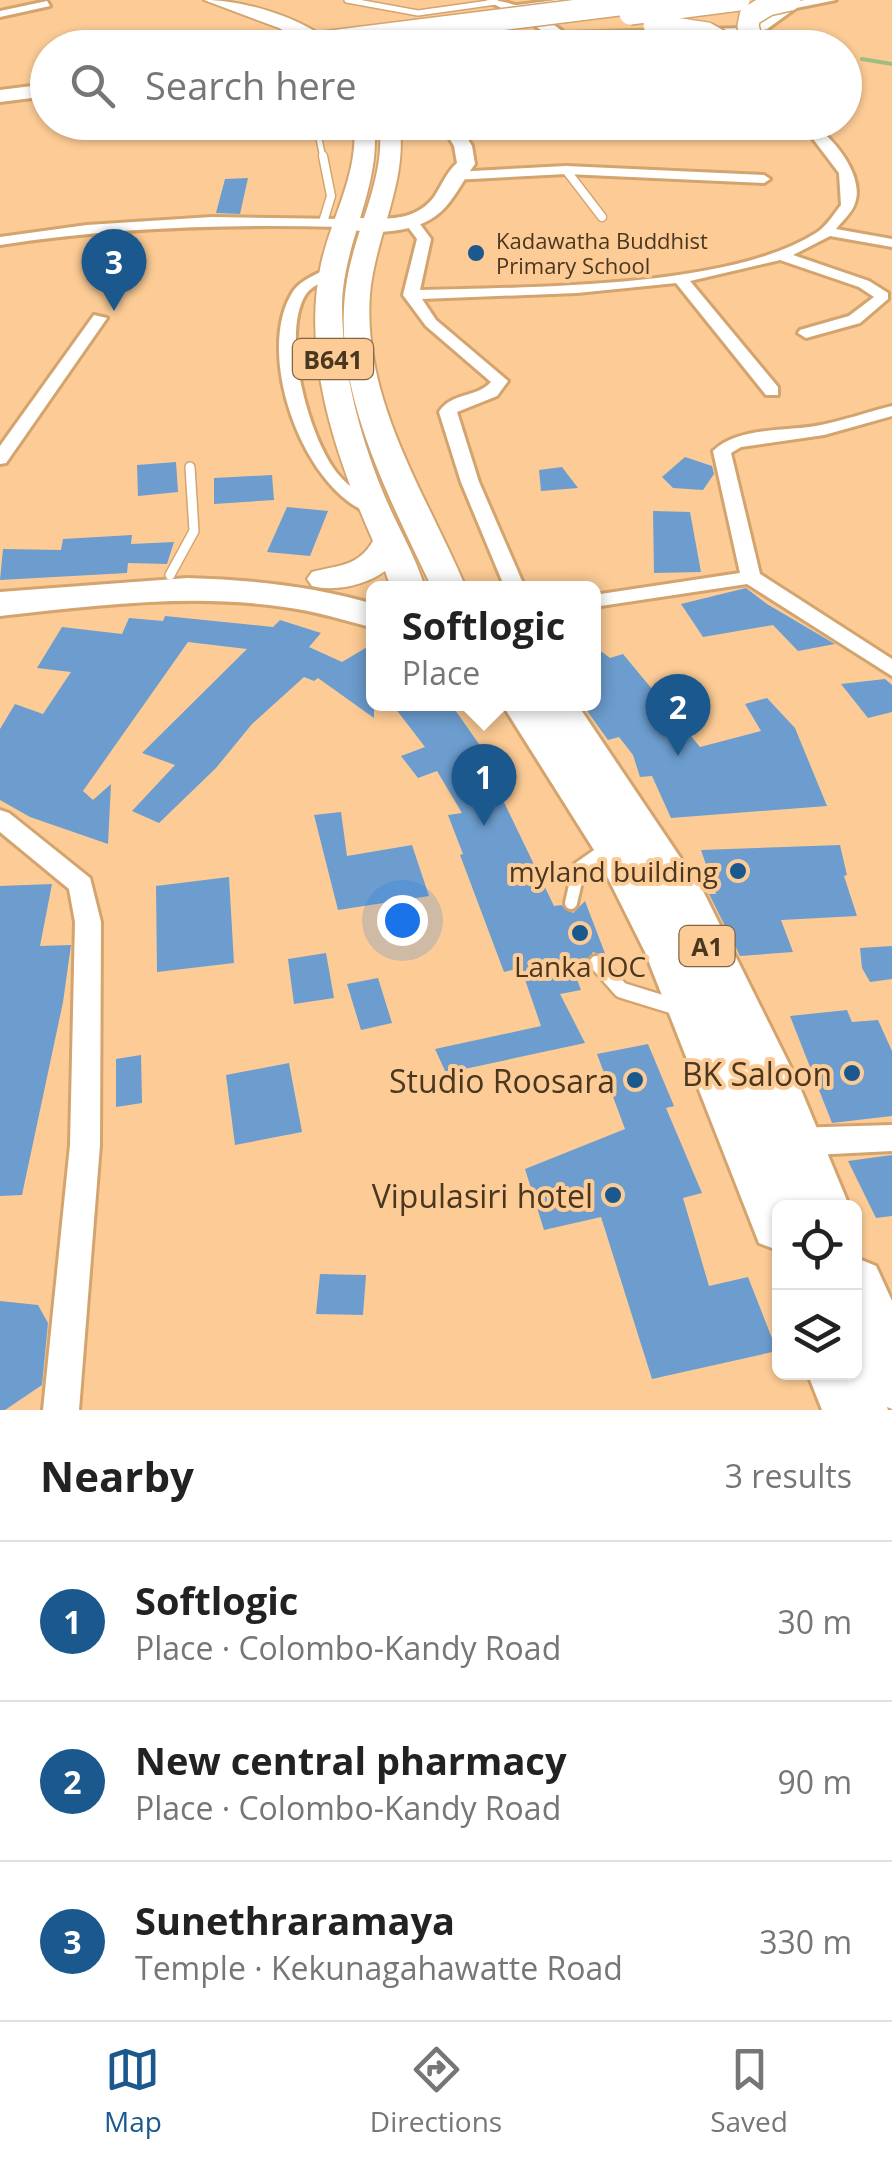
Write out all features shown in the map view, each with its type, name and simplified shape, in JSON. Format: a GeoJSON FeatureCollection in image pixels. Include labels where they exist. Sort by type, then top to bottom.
{"type":"FeatureCollection","features":[{"type":"Feature","properties":{"kind":"highway"},"geometry":{"type":"LineString","coordinates":[[348,30],[376,22],[388,8],[381,0]]}},
{"type":"Feature","properties":{"kind":"highway"},"geometry":{"type":"LineString","coordinates":[[414,0],[449,8],[492,10],[626,0]]}},
{"type":"Feature","properties":{"kind":"highway"},"geometry":{"type":"LineString","coordinates":[[404,30],[658,0]]}},
{"type":"Feature","properties":{"kind":"highway"},"geometry":{"type":"LineString","coordinates":[[509,30],[738,0]]}},
{"type":"Feature","properties":{"kind":"highway"},"geometry":{"type":"LineString","coordinates":[[749,30],[750,16],[768,5],[790,0]]}},
{"type":"Feature","properties":{"kind":"highway"},"geometry":{"type":"LineString","coordinates":[[542,30],[662,25],[687,30]]}},
{"type":"Feature","properties":{"kind":"highway"},"geometry":{"type":"LineString","coordinates":[[0,81],[30,77]]}},
{"type":"Feature","properties":{"kind":"highway"},"geometry":{"type":"LineString","coordinates":[[0,96],[30,92]]}},
{"type":"Feature","properties":{"kind":"highway"},"geometry":{"type":"LineString","coordinates":[[0,588],[170,575],[324,579],[366,603]]}},
{"type":"Feature","properties":{"kind":"highway"},"geometry":{"type":"LineString","coordinates":[[0,604],[219,590],[366,605]]}},
{"type":"Feature","properties":{"kind":"highway","name":"A1"},"geometry":{"type":"LineString","coordinates":[[508,711],[557,758]]}},
{"type":"Feature","properties":{"kind":"highway","name":"A1"},"geometry":{"type":"LineString","coordinates":[[529,711],[547,734],[557,758],[614,844],[670,952],[772,1203]]}},
{"type":"Feature","properties":{"kind":"highway","name":"A1"},"geometry":{"type":"LineString","coordinates":[[561,711],[680,893],[760,1061],[817,1200]]}},
{"type":"Feature","properties":{"kind":"highway"},"geometry":{"type":"LineString","coordinates":[[855,1290],[892,1376]]}},
{"type":"Feature","properties":{"kind":"highway"},"geometry":{"type":"LineString","coordinates":[[843,1380],[856,1410]]}},
{"type":"Feature","properties":{"kind":"main road"},"geometry":{"type":"LineString","coordinates":[[212,0],[296,30]]}},
{"type":"Feature","properties":{"kind":"main road"},"geometry":{"type":"LineString","coordinates":[[190,1],[267,30]]}},
{"type":"Feature","properties":{"kind":"main road","name":"B641"},"geometry":{"type":"LineString","coordinates":[[367,140],[364,172],[333,222],[332,353],[357,463],[405,581]]}},
{"type":"Feature","properties":{"kind":"main road","name":"B641"},"geometry":{"type":"LineString","coordinates":[[391,140],[393,160],[372,224],[358,298],[368,390],[441,581]]}},
{"type":"Feature","properties":{"kind":"main road"},"geometry":{"type":"LineString","coordinates":[[324,579],[364,571],[381,559],[388,544]]}},
{"type":"Feature","properties":{"kind":"street"},"geometry":{"type":"LineString","coordinates":[[499,3],[586,0]]}},
{"type":"Feature","properties":{"kind":"street"},"geometry":{"type":"LineString","coordinates":[[750,30],[768,26],[781,12],[801,4],[831,0]]}},
{"type":"Feature","properties":{"kind":"street"},"geometry":{"type":"LineString","coordinates":[[499,3],[547,30]]}},
{"type":"Feature","properties":{"kind":"street"},"geometry":{"type":"LineString","coordinates":[[0,14],[47,4]]}},
{"type":"Feature","properties":{"kind":"street"},"geometry":{"type":"LineString","coordinates":[[0,242],[133,222],[245,219],[412,222],[433,210],[466,164],[460,140]]}},
{"type":"Feature","properties":{"kind":"street"},"geometry":{"type":"LineString","coordinates":[[412,295],[589,288],[681,279],[778,255],[828,232],[848,205],[848,178],[824,140]]}},
{"type":"Feature","properties":{"kind":"street"},"geometry":{"type":"LineString","coordinates":[[454,176],[566,170],[764,179]]}},
{"type":"Feature","properties":{"kind":"street"},"geometry":{"type":"LineString","coordinates":[[412,222],[424,239],[412,295],[432,323],[500,381],[492,392],[452,405],[448,412],[470,482],[512,581]]}},
{"type":"Feature","properties":{"kind":"street"},"geometry":{"type":"LineString","coordinates":[[828,232],[892,243]]}},
{"type":"Feature","properties":{"kind":"street"},"geometry":{"type":"LineString","coordinates":[[778,255],[864,284],[882,296],[871,310],[850,324],[819,326],[806,333]]}},
{"type":"Feature","properties":{"kind":"street"},"geometry":{"type":"LineString","coordinates":[[331,272],[303,289],[291,319],[289,345],[299,410],[326,471],[340,488],[374,509]]}},
{"type":"Feature","properties":{"kind":"street"},"geometry":{"type":"LineString","coordinates":[[681,279],[772,390]]}},
{"type":"Feature","properties":{"kind":"street"},"geometry":{"type":"LineString","coordinates":[[0,459],[100,318]]}},
{"type":"Feature","properties":{"kind":"street"},"geometry":{"type":"LineString","coordinates":[[751,576],[722,451],[736,442],[824,430],[892,411]]}},
{"type":"Feature","properties":{"kind":"street"},"geometry":{"type":"LineString","coordinates":[[601,600],[751,576],[892,670]]}},
{"type":"Feature","properties":{"kind":"street"},"geometry":{"type":"LineString","coordinates":[[0,819],[80,886],[88,922],[85,1145],[62,1410]]}},
{"type":"Feature","properties":{"kind":"street"},"geometry":{"type":"LineString","coordinates":[[792,1142],[892,1138]]}},
{"type":"Feature","properties":{"kind":"lane"},"geometry":{"type":"LineString","coordinates":[[347,0],[418,12],[499,3]]}},
{"type":"Feature","properties":{"kind":"lane"},"geometry":{"type":"LineString","coordinates":[[320,140],[332,196],[333,222]]}},
{"type":"Feature","properties":{"kind":"lane"},"geometry":{"type":"LineString","coordinates":[[566,170],[602,217]]}},
{"type":"Feature","properties":{"kind":"lane"},"geometry":{"type":"LineString","coordinates":[[170,575],[194,531],[190,467]]}},
{"type":"Feature","properties":{"kind":"lane"},"geometry":{"type":"LineString","coordinates":[[571,903],[578,868],[614,844]]}},
{"type":"Feature","properties":{"kind":"lane"},"geometry":{"type":"LineString","coordinates":[[596,962],[621,990],[697,1014]]}},
{"type":"Feature","properties":{"kind":"building"},"geometry":{"type":"Polygon","coordinates":[[[248,178],[240,214],[216,213],[225,179],[248,178]]]}},
{"type":"Feature","properties":{"kind":"building"},"geometry":{"type":"Polygon","coordinates":[[[685,457],[712,466],[714,474],[703,490],[673,488],[662,477],[685,457]]]}},
{"type":"Feature","properties":{"kind":"building"},"geometry":{"type":"Polygon","coordinates":[[[176,462],[178,492],[138,496],[137,465],[176,462]]]}},
{"type":"Feature","properties":{"kind":"building"},"geometry":{"type":"Polygon","coordinates":[[[562,467],[578,488],[541,491],[539,470],[562,467]]]}},
{"type":"Feature","properties":{"kind":"building"},"geometry":{"type":"Polygon","coordinates":[[[272,475],[274,500],[214,504],[214,478],[272,475]]]}},
{"type":"Feature","properties":{"kind":"building"},"geometry":{"type":"Polygon","coordinates":[[[287,507],[328,511],[310,556],[267,552],[287,507]]]}},
{"type":"Feature","properties":{"kind":"building"},"geometry":{"type":"Polygon","coordinates":[[[653,511],[690,512],[701,572],[654,573],[653,511]]]}},
{"type":"Feature","properties":{"kind":"building"},"geometry":{"type":"Polygon","coordinates":[[[132,535],[131,544],[174,542],[167,564],[128,563],[127,573],[0,580],[3,549],[61,550],[63,539],[132,535]]]}},
{"type":"Feature","properties":{"kind":"building"},"geometry":{"type":"Polygon","coordinates":[[[746,588],[835,644],[798,651],[773,625],[703,637],[681,604],[746,588]]]}},
{"type":"Feature","properties":{"kind":"building"},"geometry":{"type":"Polygon","coordinates":[[[165,616],[273,627],[280,620],[321,633],[309,647],[342,662],[366,648],[366,711],[374,711],[374,718],[318,678],[314,681],[304,677],[252,724],[216,768],[159,823],[132,811],[175,765],[142,753],[247,649],[188,642],[83,791],[93,800],[111,784],[108,844],[30,817],[0,800],[0,729],[15,704],[43,714],[71,672],[37,668],[62,627],[122,634],[129,618],[163,621],[165,616]]]}},
{"type":"Feature","properties":{"kind":"building"},"geometry":{"type":"Polygon","coordinates":[[[601,651],[610,658],[623,654],[700,747],[761,731],[745,704],[767,698],[795,728],[827,806],[671,818],[652,776],[640,777],[633,755],[619,737],[608,740],[587,711],[601,711],[601,651]]]}},
{"type":"Feature","properties":{"kind":"building"},"geometry":{"type":"Polygon","coordinates":[[[885,679],[892,685],[892,712],[868,718],[841,684],[885,679]]]}},
{"type":"Feature","properties":{"kind":"building"},"geometry":{"type":"Polygon","coordinates":[[[397,711],[456,711],[511,790],[500,794],[554,906],[561,905],[573,913],[585,901],[606,956],[593,952],[586,964],[572,966],[581,990],[560,994],[585,1043],[446,1073],[435,1049],[541,1026],[521,968],[504,972],[460,855],[463,854],[448,815],[462,813],[437,771],[418,778],[401,756],[425,747],[397,711]]]}},
{"type":"Feature","properties":{"kind":"building"},"geometry":{"type":"Polygon","coordinates":[[[341,812],[347,856],[412,845],[429,896],[338,910],[314,815],[341,812]]]}},
{"type":"Feature","properties":{"kind":"building"},"geometry":{"type":"Polygon","coordinates":[[[840,845],[847,875],[844,876],[857,916],[781,920],[793,952],[740,956],[709,894],[716,894],[701,850],[840,845]]]}},
{"type":"Feature","properties":{"kind":"building"},"geometry":{"type":"Polygon","coordinates":[[[229,877],[234,963],[157,972],[156,886],[229,877]]]}},
{"type":"Feature","properties":{"kind":"building"},"geometry":{"type":"Polygon","coordinates":[[[52,884],[40,946],[71,945],[63,1002],[22,1195],[0,1196],[0,886],[52,884]]]}},
{"type":"Feature","properties":{"kind":"building"},"geometry":{"type":"Polygon","coordinates":[[[892,946],[892,979],[870,982],[862,968],[860,948],[892,946]]]}},
{"type":"Feature","properties":{"kind":"building"},"geometry":{"type":"Polygon","coordinates":[[[326,953],[334,998],[294,1004],[288,959],[326,953]]]}},
{"type":"Feature","properties":{"kind":"building"},"geometry":{"type":"Polygon","coordinates":[[[378,978],[392,1023],[361,1030],[347,984],[378,978]]]}},
{"type":"Feature","properties":{"kind":"building","name":"BK Saloon"},"geometry":{"type":"Polygon","coordinates":[[[847,1010],[852,1022],[878,1020],[892,1051],[892,1116],[832,1123],[790,1016],[847,1010]]]}},
{"type":"Feature","properties":{"kind":"building"},"geometry":{"type":"Polygon","coordinates":[[[648,1044],[674,1106],[666,1108],[702,1193],[683,1198],[709,1286],[748,1277],[772,1338],[772,1352],[652,1379],[601,1217],[544,1230],[525,1169],[625,1129],[597,1054],[648,1044]]]}},
{"type":"Feature","properties":{"kind":"building"},"geometry":{"type":"Polygon","coordinates":[[[141,1055],[142,1103],[116,1107],[116,1059],[141,1055]]]}},
{"type":"Feature","properties":{"kind":"building"},"geometry":{"type":"Polygon","coordinates":[[[289,1063],[302,1132],[235,1145],[226,1075],[289,1063]]]}},
{"type":"Feature","properties":{"kind":"building"},"geometry":{"type":"Polygon","coordinates":[[[892,1155],[892,1216],[876,1218],[848,1161],[892,1155]]]}},
{"type":"Feature","properties":{"kind":"building"},"geometry":{"type":"Polygon","coordinates":[[[320,1274],[366,1275],[363,1315],[316,1314],[320,1274]]]}},
{"type":"Feature","properties":{"kind":"building"},"geometry":{"type":"Polygon","coordinates":[[[0,1301],[38,1305],[48,1323],[42,1385],[5,1410],[0,1410],[0,1301]]]}},
{"type":"Feature","properties":{"kind":"waterway"},"geometry":{"type":"LineString","coordinates":[[862,59],[892,64]]}},
{"type":"Feature","properties":{"kind":"place","name":"Kadawatha Buddhist Primary School"},"geometry":{"type":"Point","coordinates":[476,253]}},
{"type":"Feature","properties":{"kind":"place","name":"Sunethraramaya"},"geometry":{"type":"Point","coordinates":[114,311]}},
{"type":"Feature","properties":{"kind":"place","name":"New central pharmacy"},"geometry":{"type":"Point","coordinates":[678,756]}},
{"type":"Feature","properties":{"kind":"place","name":"Softlogic"},"geometry":{"type":"Point","coordinates":[484,826]}},
{"type":"Feature","properties":{"kind":"place","name":"myland building"},"geometry":{"type":"Point","coordinates":[738,871]}},
{"type":"Feature","properties":{"kind":"place","name":"Lanka IOC"},"geometry":{"type":"Point","coordinates":[580,933]}},
{"type":"Feature","properties":{"kind":"place","name":"BK Saloon"},"geometry":{"type":"Point","coordinates":[852,1073]}},
{"type":"Feature","properties":{"kind":"place","name":"Studio Roosara"},"geometry":{"type":"Point","coordinates":[635,1080]}},
{"type":"Feature","properties":{"kind":"place","name":"Vipulasiri hotel"},"geometry":{"type":"Point","coordinates":[613,1195]}}]}
